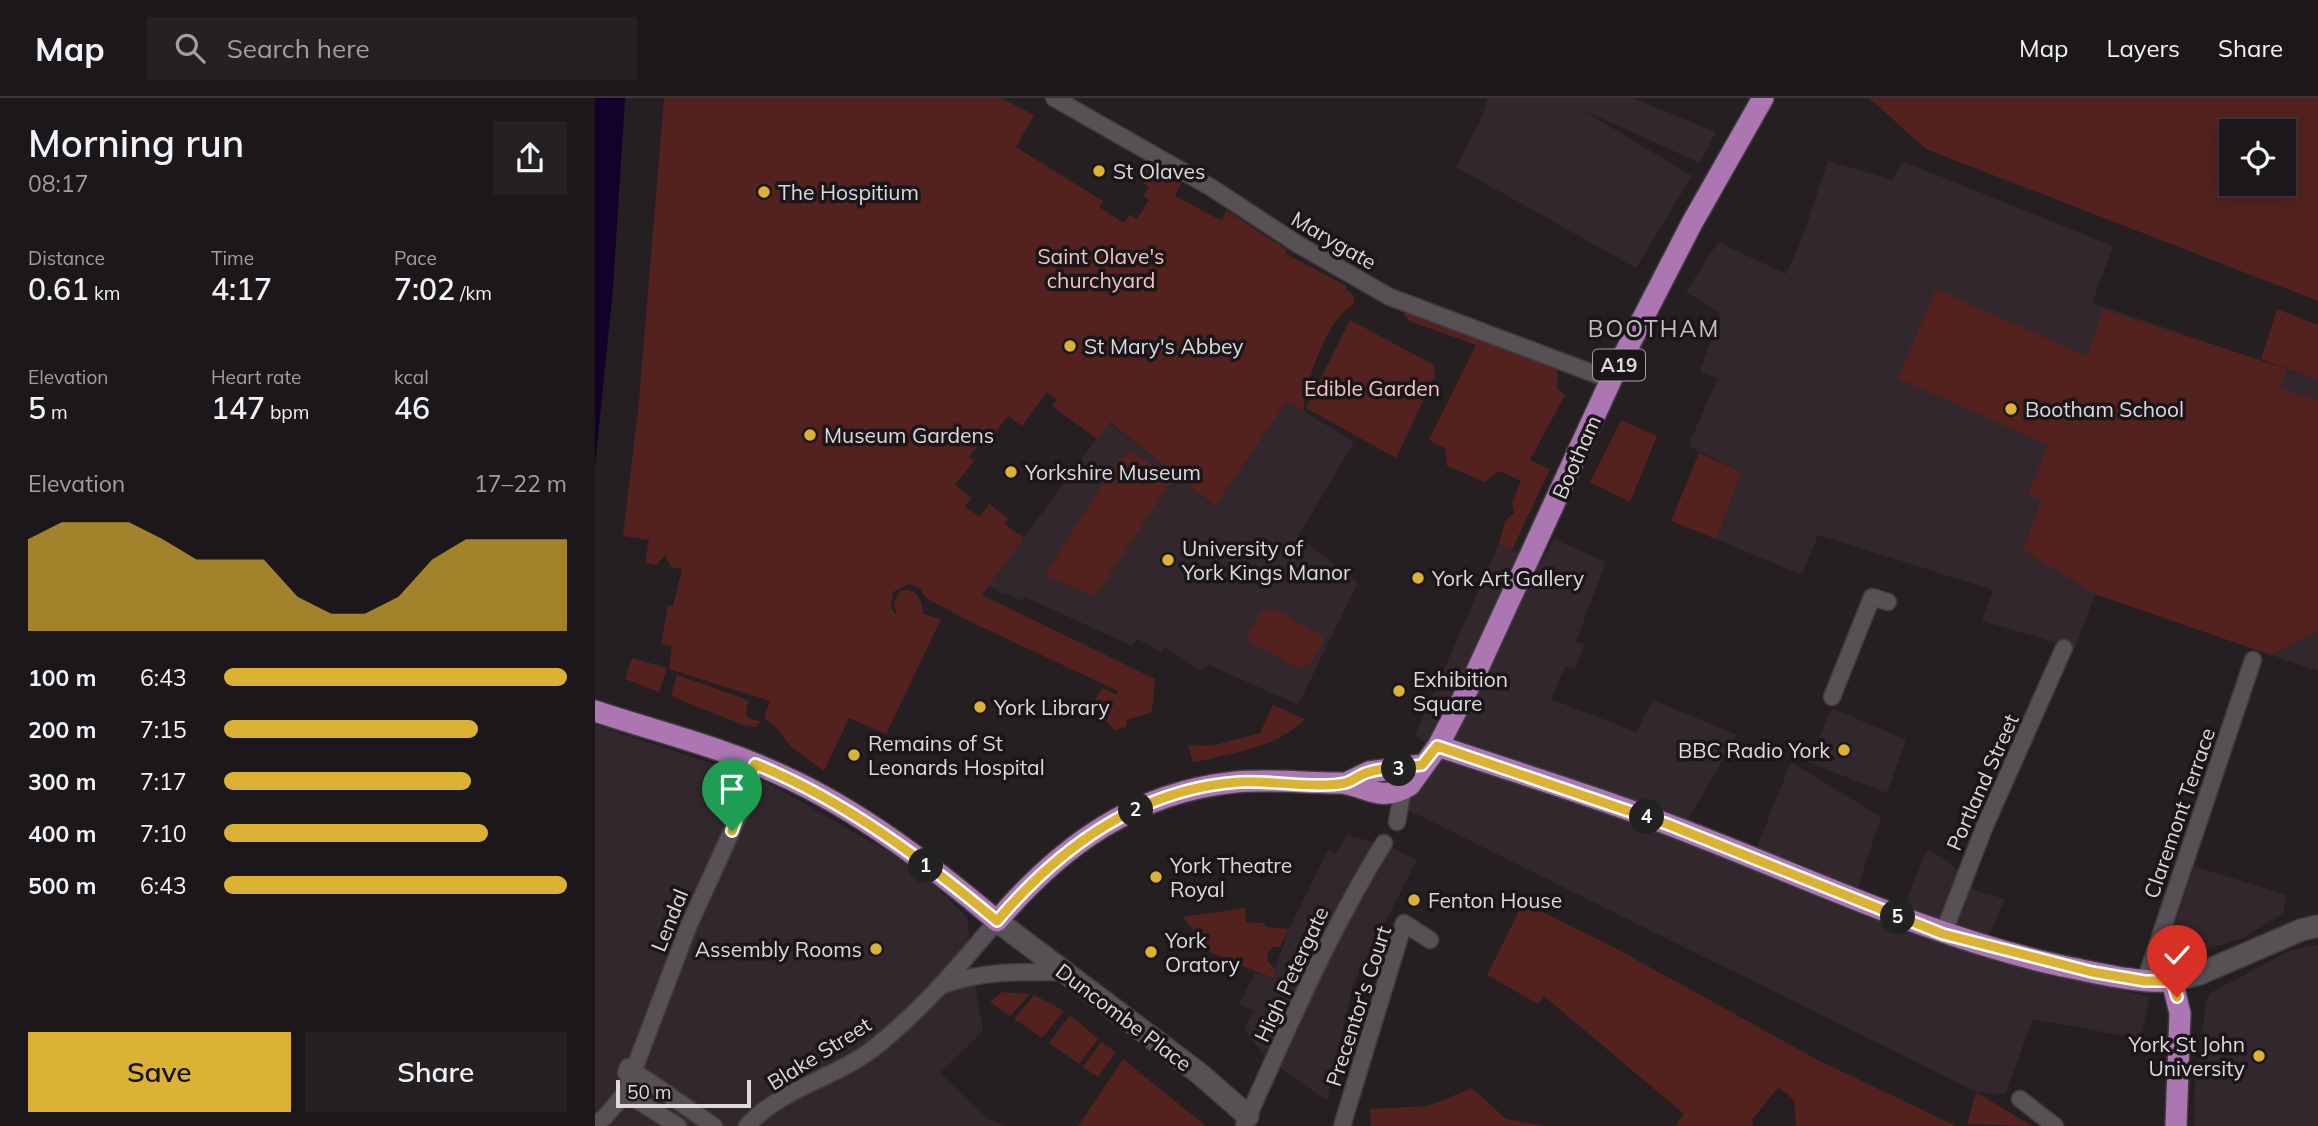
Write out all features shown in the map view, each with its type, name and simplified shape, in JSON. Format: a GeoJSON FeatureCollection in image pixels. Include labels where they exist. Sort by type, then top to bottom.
{"type":"FeatureCollection","features":[{"type":"Feature","properties":{"kind":"main road","name":"Bootham"},"geometry":{"type":"LineString","coordinates":[[1403,789],[1410,785],[1437,746],[1512,598],[1611,380],[1692,223],[1763,98]]}},
{"type":"Feature","properties":{"kind":"main road"},"geometry":{"type":"LineString","coordinates":[[595,711],[755,764],[836,803],[954,886],[997,921],[1049,865],[1085,836],[1131,812],[1194,790],[1237,782],[1346,783],[1370,793],[1403,789]]}},
{"type":"Feature","properties":{"kind":"main road"},"geometry":{"type":"LineString","coordinates":[[1437,746],[1689,832],[1837,894],[1943,934],[2046,962],[2145,981],[2172,981],[2180,1013],[2176,1126]]}},
{"type":"Feature","properties":{"kind":"main road"},"geometry":{"type":"LineString","coordinates":[[1346,783],[1369,772],[1422,765]]}},
{"type":"Feature","properties":{"kind":"street","name":"Marygate"},"geometry":{"type":"LineString","coordinates":[[1054,98],[1212,188],[1299,245],[1390,297],[1611,380]]}},
{"type":"Feature","properties":{"kind":"street"},"geometry":{"type":"LineString","coordinates":[[1832,697],[1872,597],[1888,602]]}},
{"type":"Feature","properties":{"kind":"street","name":"Portland Street"},"geometry":{"type":"LineString","coordinates":[[1943,934],[1984,828],[2064,648]]}},
{"type":"Feature","properties":{"kind":"street","name":"Claremont Terrace"},"geometry":{"type":"LineString","coordinates":[[2145,981],[2253,660]]}},
{"type":"Feature","properties":{"kind":"street","name":"Lendal"},"geometry":{"type":"LineString","coordinates":[[625,1093],[632,1069],[708,880],[740,813],[755,764]]}},
{"type":"Feature","properties":{"kind":"street"},"geometry":{"type":"LineString","coordinates":[[1397,822],[1403,789]]}},
{"type":"Feature","properties":{"kind":"street","name":"High Petergate"},"geometry":{"type":"LineString","coordinates":[[1248,1123],[1310,979],[1356,888],[1384,844]]}},
{"type":"Feature","properties":{"kind":"street","name":"Duncombe Place"},"geometry":{"type":"LineString","coordinates":[[997,921],[1200,1074],[1248,1123]]}},
{"type":"Feature","properties":{"kind":"street","name":"Blake Street"},"geometry":{"type":"LineString","coordinates":[[747,1126],[806,1085],[873,1049],[943,985],[997,921]]}},
{"type":"Feature","properties":{"kind":"street","name":"Precentor's Court"},"geometry":{"type":"LineString","coordinates":[[1342,1126],[1404,923],[1430,940]]}},
{"type":"Feature","properties":{"kind":"street"},"geometry":{"type":"LineString","coordinates":[[2172,981],[2199,974],[2301,930],[2318,926]]}},
{"type":"Feature","properties":{"kind":"street","name":"Blake Street"},"geometry":{"type":"LineString","coordinates":[[943,985],[972,975],[999,972],[1066,972]]}},
{"type":"Feature","properties":{"kind":"street"},"geometry":{"type":"LineString","coordinates":[[595,1122],[622,1090],[628,1067],[714,1126]]}},
{"type":"Feature","properties":{"kind":"street"},"geometry":{"type":"LineString","coordinates":[[595,1122],[605,1117],[625,1093],[675,1125],[684,1105]]}},
{"type":"Feature","properties":{"kind":"street"},"geometry":{"type":"LineString","coordinates":[[2020,1099],[2055,1126]]}},
{"type":"Feature","properties":{"kind":"shaded area"},"geometry":{"type":"Polygon","coordinates":[[[595,98],[625,98],[613,288],[595,467],[595,98]]]}},
{"type":"Feature","properties":{"kind":"shaded area"},"geometry":{"type":"Polygon","coordinates":[[[1488,98],[1632,98],[1716,132],[1700,163],[1581,109],[1692,176],[1636,268],[1456,167],[1482,117],[1488,98]]]}},
{"type":"Feature","properties":{"kind":"shaded area","name":"Bootham School"},"geometry":{"type":"Polygon","coordinates":[[[1828,161],[1893,180],[1902,161],[2113,246],[2092,303],[2318,380],[2318,671],[2095,594],[2075,648],[1982,621],[1993,590],[1818,535],[1802,575],[1716,539],[1742,472],[1688,446],[1718,378],[1700,372],[1720,313],[1686,292],[1718,242],[1786,274],[1802,239],[1828,161]]]}},
{"type":"Feature","properties":{"kind":"shaded area","name":"University of York Kings Manor"},"geometry":{"type":"Polygon","coordinates":[[[1287,401],[1354,442],[1298,537],[1358,582],[1298,705],[1209,665],[1199,670],[1165,647],[1161,652],[1137,639],[1132,646],[1025,597],[1022,601],[1005,592],[1003,595],[989,585],[1109,422],[1214,505],[1287,401]]]}},
{"type":"Feature","properties":{"kind":"shaded area"},"geometry":{"type":"Polygon","coordinates":[[[1554,539],[1606,562],[1576,641],[1584,645],[1575,670],[1565,666],[1551,699],[1636,732],[1653,700],[1737,735],[1686,822],[1755,852],[1791,762],[1881,817],[1855,896],[1902,911],[1927,850],[1947,860],[1976,891],[2005,899],[1988,937],[2055,974],[2150,997],[2140,1039],[2033,1019],[2005,1094],[1976,1092],[1406,809],[1430,747],[1415,735],[1499,544],[1541,563],[1554,539]]]}},
{"type":"Feature","properties":{"kind":"shaded area"},"geometry":{"type":"Polygon","coordinates":[[[1832,708],[1906,740],[1887,793],[1808,762],[1832,708]]]}},
{"type":"Feature","properties":{"kind":"shaded area"},"geometry":{"type":"Polygon","coordinates":[[[595,725],[765,781],[887,851],[930,881],[967,917],[973,975],[983,1031],[940,1073],[987,1118],[1006,1126],[595,1126],[595,725]]]}},
{"type":"Feature","properties":{"kind":"shaded area"},"geometry":{"type":"Polygon","coordinates":[[[1347,835],[1389,846],[1417,860],[1353,984],[1327,1101],[1264,1056],[1244,1028],[1253,1011],[1239,1004],[1255,973],[1272,978],[1289,929],[1328,850],[1336,853],[1347,835]]]}},
{"type":"Feature","properties":{"kind":"shaded area"},"geometry":{"type":"Polygon","coordinates":[[[2194,866],[2286,895],[2283,913],[2243,938],[2162,963],[2194,866]]]}},
{"type":"Feature","properties":{"kind":"shaded area","name":"York St John University"},"geometry":{"type":"Polygon","coordinates":[[[2318,945],[2318,1126],[2194,1126],[2195,1087],[2206,1001],[2210,993],[2291,950],[2318,945]]]}},
{"type":"Feature","properties":{"kind":"green space","name":"Museum Gardens"},"geometry":{"type":"Polygon","coordinates":[[[664,98],[1001,98],[1034,115],[1016,147],[1103,201],[1099,207],[1124,223],[1130,214],[1137,219],[1149,200],[1144,196],[1149,187],[1143,183],[1145,179],[1140,176],[1145,167],[1182,182],[1175,196],[1222,221],[1226,210],[1287,250],[1286,254],[1347,286],[1345,290],[1351,292],[1355,302],[1337,319],[1330,330],[1314,365],[1304,411],[1287,401],[1215,506],[1110,422],[1097,439],[1052,406],[1057,399],[1047,392],[1022,426],[1008,416],[991,438],[986,435],[969,457],[974,461],[955,485],[971,498],[965,507],[980,517],[989,504],[1008,518],[1005,524],[1024,538],[982,595],[1155,679],[1152,712],[1126,720],[1127,726],[1115,731],[1092,705],[1102,688],[1116,695],[1118,691],[967,620],[926,598],[920,588],[909,584],[893,592],[891,608],[897,616],[894,603],[900,591],[906,590],[917,595],[923,614],[941,619],[886,734],[849,718],[824,771],[791,747],[775,726],[764,718],[770,701],[669,669],[672,646],[661,644],[668,605],[673,606],[682,569],[671,567],[665,555],[656,565],[645,563],[649,540],[623,536],[639,402],[664,98]]]}},
{"type":"Feature","properties":{"kind":"green space"},"geometry":{"type":"Polygon","coordinates":[[[1869,98],[2318,98],[2318,301],[1926,149],[1869,98]]]}},
{"type":"Feature","properties":{"kind":"green space"},"geometry":{"type":"Polygon","coordinates":[[[1936,289],[2087,356],[2103,309],[2287,369],[2280,388],[2318,401],[2318,631],[2271,655],[2095,594],[2023,550],[2041,501],[2028,494],[2048,445],[1898,378],[1936,289]]]}},
{"type":"Feature","properties":{"kind":"green space"},"geometry":{"type":"Polygon","coordinates":[[[2277,309],[2318,325],[2318,380],[2261,359],[2277,309]]]}},
{"type":"Feature","properties":{"kind":"green space"},"geometry":{"type":"Polygon","coordinates":[[[1406,310],[1555,366],[1558,373],[1557,388],[1565,395],[1530,460],[1550,469],[1512,550],[1499,544],[1505,521],[1514,513],[1512,503],[1521,481],[1499,471],[1485,482],[1447,466],[1445,448],[1429,440],[1476,345],[1409,321],[1404,315],[1406,310]]]}},
{"type":"Feature","properties":{"kind":"green space","name":"Edible Garden"},"geometry":{"type":"Polygon","coordinates":[[[1350,320],[1434,365],[1435,376],[1396,458],[1306,408],[1350,320]]]}},
{"type":"Feature","properties":{"kind":"green space"},"geometry":{"type":"Polygon","coordinates":[[[1621,420],[1657,436],[1630,502],[1590,482],[1621,420]]]}},
{"type":"Feature","properties":{"kind":"green space"},"geometry":{"type":"Polygon","coordinates":[[[1130,449],[1172,480],[1095,597],[1045,575],[1119,458],[1121,460],[1130,449]]]}},
{"type":"Feature","properties":{"kind":"green space"},"geometry":{"type":"Polygon","coordinates":[[[1699,453],[1742,472],[1716,539],[1671,521],[1699,453]]]}},
{"type":"Feature","properties":{"kind":"green space"},"geometry":{"type":"Polygon","coordinates":[[[1273,608],[1322,636],[1324,641],[1310,664],[1299,669],[1250,642],[1248,632],[1263,610],[1273,608]]]}},
{"type":"Feature","properties":{"kind":"green space"},"geometry":{"type":"Polygon","coordinates":[[[632,658],[667,668],[659,692],[625,679],[632,658]]]}},
{"type":"Feature","properties":{"kind":"green space"},"geometry":{"type":"Polygon","coordinates":[[[677,675],[748,700],[746,715],[752,720],[762,721],[755,727],[743,725],[671,696],[677,675]]]}},
{"type":"Feature","properties":{"kind":"green space"},"geometry":{"type":"Polygon","coordinates":[[[1273,705],[1305,719],[1266,744],[1193,763],[1188,745],[1211,746],[1260,733],[1273,705]]]}},
{"type":"Feature","properties":{"kind":"green space"},"geometry":{"type":"Polygon","coordinates":[[[1523,903],[1606,943],[1818,1060],[1956,1126],[1796,1126],[1794,1100],[1778,1087],[1752,1120],[1753,1126],[1675,1126],[1684,1114],[1544,996],[1538,1004],[1487,975],[1523,903]]]}},
{"type":"Feature","properties":{"kind":"green space"},"geometry":{"type":"Polygon","coordinates":[[[1245,908],[1246,922],[1289,929],[1280,947],[1273,947],[1267,953],[1268,962],[1276,970],[1272,978],[1202,949],[1191,951],[1195,940],[1194,932],[1182,917],[1245,908]]]}},
{"type":"Feature","properties":{"kind":"green space"},"geometry":{"type":"Polygon","coordinates":[[[1002,992],[1030,994],[1010,1016],[990,1002],[1002,992]]]}},
{"type":"Feature","properties":{"kind":"green space"},"geometry":{"type":"Polygon","coordinates":[[[1034,995],[1064,1011],[1042,1038],[1014,1019],[1034,995]]]}},
{"type":"Feature","properties":{"kind":"green space"},"geometry":{"type":"Polygon","coordinates":[[[1070,1015],[1098,1039],[1079,1064],[1049,1043],[1070,1015]]]}},
{"type":"Feature","properties":{"kind":"green space"},"geometry":{"type":"Polygon","coordinates":[[[1101,1042],[1116,1052],[1098,1077],[1083,1067],[1101,1042]]]}},
{"type":"Feature","properties":{"kind":"green space"},"geometry":{"type":"Polygon","coordinates":[[[1123,1059],[1206,1126],[1078,1126],[1123,1059]]]}},
{"type":"Feature","properties":{"kind":"green space"},"geometry":{"type":"Polygon","coordinates":[[[1472,1088],[1506,1119],[1545,1126],[1371,1126],[1370,1109],[1428,1106],[1472,1088]]]}},
{"type":"Feature","properties":{"kind":"green space"},"geometry":{"type":"Polygon","coordinates":[[[1976,1092],[2032,1126],[1967,1124],[1976,1092]]]}},
{"type":"Feature","properties":{"kind":"place","name":"St Olaves"},"geometry":{"type":"Point","coordinates":[1099,171]}},
{"type":"Feature","properties":{"kind":"place","name":"The Hospitium"},"geometry":{"type":"Point","coordinates":[764,192]}},
{"type":"Feature","properties":{"kind":"place","name":"St Mary's Abbey"},"geometry":{"type":"Point","coordinates":[1070,346]}},
{"type":"Feature","properties":{"kind":"place","name":"Bootham School"},"geometry":{"type":"Point","coordinates":[2011,409]}},
{"type":"Feature","properties":{"kind":"place","name":"Museum Gardens"},"geometry":{"type":"Point","coordinates":[810,435]}},
{"type":"Feature","properties":{"kind":"place","name":"Yorkshire Museum"},"geometry":{"type":"Point","coordinates":[1011,472]}},
{"type":"Feature","properties":{"kind":"place","name":"University of York Kings Manor"},"geometry":{"type":"Point","coordinates":[1168,560]}},
{"type":"Feature","properties":{"kind":"place","name":"York Art Gallery"},"geometry":{"type":"Point","coordinates":[1418,578]}},
{"type":"Feature","properties":{"kind":"place","name":"Exhibition Square"},"geometry":{"type":"Point","coordinates":[1399,691]}},
{"type":"Feature","properties":{"kind":"place","name":"York Library"},"geometry":{"type":"Point","coordinates":[980,707]}},
{"type":"Feature","properties":{"kind":"place","name":"BBC Radio York"},"geometry":{"type":"Point","coordinates":[1844,750]}},
{"type":"Feature","properties":{"kind":"place","name":"Remains of St Leonards Hospital"},"geometry":{"type":"Point","coordinates":[854,755]}},
{"type":"Feature","properties":{"kind":"place","name":"York Theatre Royal"},"geometry":{"type":"Point","coordinates":[1156,877]}},
{"type":"Feature","properties":{"kind":"place","name":"Fenton House"},"geometry":{"type":"Point","coordinates":[1414,900]}},
{"type":"Feature","properties":{"kind":"place","name":"Assembly Rooms"},"geometry":{"type":"Point","coordinates":[876,949]}},
{"type":"Feature","properties":{"kind":"place","name":"York Oratory"},"geometry":{"type":"Point","coordinates":[1151,952]}},
{"type":"Feature","properties":{"kind":"place","name":"York St John University"},"geometry":{"type":"Point","coordinates":[2259,1056]}},
{"type":"Feature","properties":{"kind":"district","name":"BOOTHAM"},"geometry":{"type":"Point","coordinates":[1654,328]}},
{"type":"Feature","properties":{"kind":"route"},"geometry":{"type":"LineString","coordinates":[[732,831],[755,764],[836,803],[964,893],[997,921],[1040,873],[1085,836],[1131,812],[1194,790],[1237,782],[1346,783],[1369,772],[1422,765],[1437,746],[1520,772],[1700,836],[1855,901],[1943,934],[2092,972],[2145,981],[2172,981],[2177,997]]}},
{"type":"Feature","properties":{"kind":"park label","name":"Saint Olave's churchyard"},"geometry":{"type":"Point","coordinates":[1101,268]}}]}
